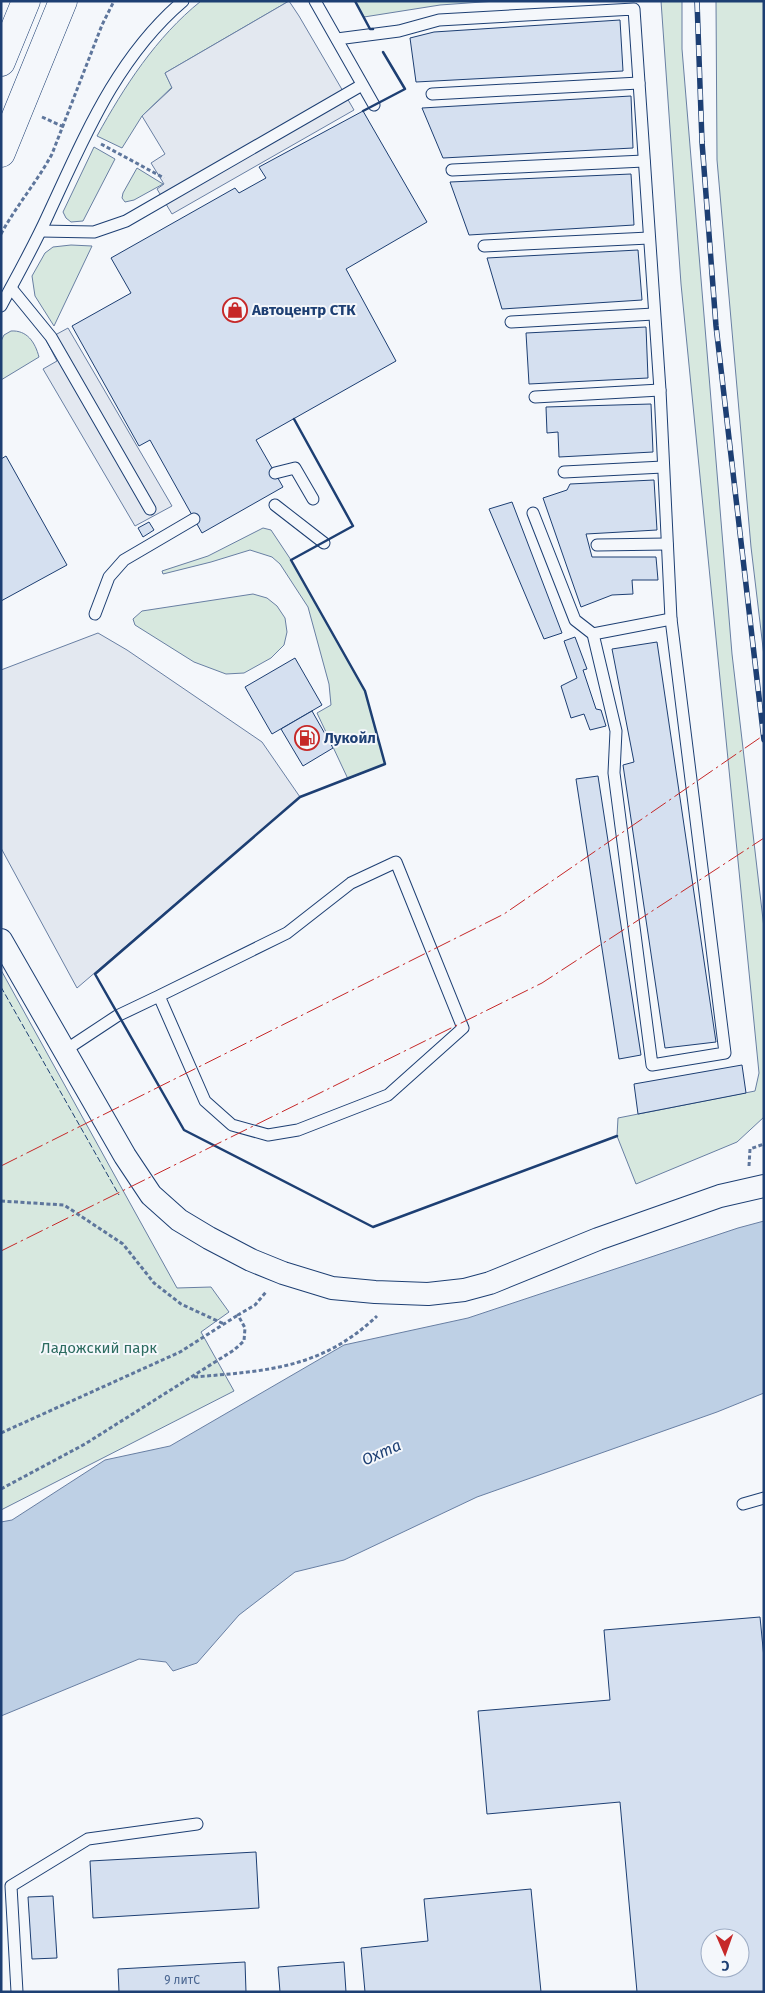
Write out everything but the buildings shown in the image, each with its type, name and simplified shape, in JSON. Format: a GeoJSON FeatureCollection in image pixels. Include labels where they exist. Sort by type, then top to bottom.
{"type":"FeatureCollection","features":[{"type":"Feature","properties":{"kind":"main road"},"geometry":{"type":"LineString","coordinates":[[1,62],[26,1]]}},
{"type":"Feature","properties":{"kind":"main road"},"geometry":{"type":"LineString","coordinates":[[1,153],[63,1]]}},
{"type":"Feature","properties":{"kind":"street"},"geometry":{"type":"LineString","coordinates":[[1,940],[124,1156],[152,1194],[179,1220],[251,1260],[283,1273],[340,1289],[428,1294],[464,1290],[490,1283],[598,1239],[711,1200],[750,1188],[764,1186]]}},
{"type":"Feature","properties":{"kind":"lane"},"geometry":{"type":"LineString","coordinates":[[1,306],[41,231],[109,89],[140,46],[183,1]]}},
{"type":"Feature","properties":{"kind":"lane"},"geometry":{"type":"LineString","coordinates":[[315,1],[374,105]]}},
{"type":"Feature","properties":{"kind":"lane"},"geometry":{"type":"LineString","coordinates":[[337,39],[399,31],[439,20],[634,9],[660,390],[671,619],[725,1053],[652,1065],[614,773],[616,731],[593,634],[575,620],[533,513]]}},
{"type":"Feature","properties":{"kind":"lane"},"geometry":{"type":"LineString","coordinates":[[432,94],[639,84]]}},
{"type":"Feature","properties":{"kind":"lane"},"geometry":{"type":"LineString","coordinates":[[41,231],[94,232],[126,221],[362,85]]}},
{"type":"Feature","properties":{"kind":"lane"},"geometry":{"type":"LineString","coordinates":[[452,170],[644,160]]}},
{"type":"Feature","properties":{"kind":"lane"},"geometry":{"type":"LineString","coordinates":[[484,246],[649,238]]}},
{"type":"Feature","properties":{"kind":"lane"},"geometry":{"type":"LineString","coordinates":[[10,288],[51,337],[150,509]]}},
{"type":"Feature","properties":{"kind":"lane"},"geometry":{"type":"LineString","coordinates":[[511,322],[654,314]]}},
{"type":"Feature","properties":{"kind":"lane"},"geometry":{"type":"LineString","coordinates":[[535,397],[660,390]]}},
{"type":"Feature","properties":{"kind":"lane"},"geometry":{"type":"LineString","coordinates":[[564,472],[663,467]]}},
{"type":"Feature","properties":{"kind":"lane"},"geometry":{"type":"LineString","coordinates":[[275,473],[295,468],[313,499]]}},
{"type":"Feature","properties":{"kind":"lane"},"geometry":{"type":"LineString","coordinates":[[275,505],[324,543]]}},
{"type":"Feature","properties":{"kind":"lane"},"geometry":{"type":"LineString","coordinates":[[95,614],[109,577],[124,560],[194,519]]}},
{"type":"Feature","properties":{"kind":"lane"},"geometry":{"type":"LineString","coordinates":[[597,545],[667,544]]}},
{"type":"Feature","properties":{"kind":"lane"},"geometry":{"type":"LineString","coordinates":[[593,634],[671,619]]}},
{"type":"Feature","properties":{"kind":"lane"},"geometry":{"type":"LineString","coordinates":[[64,1051],[117,1016],[286,932],[351,883],[396,862],[463,1028],[388,1095],[298,1130],[268,1135],[232,1125],[205,1101],[159,996]]}},
{"type":"Feature","properties":{"kind":"lane"},"geometry":{"type":"LineString","coordinates":[[742,1504],[764,1498]]}},
{"type":"Feature","properties":{"kind":"lane"},"geometry":{"type":"LineString","coordinates":[[17,1992],[10,1886],[88,1839],[197,1824]]}},
{"type":"Feature","properties":{"kind":"path"},"geometry":{"type":"LineString","coordinates":[[1,234],[18,206],[42,173],[63,126],[102,25],[114,1]]}},
{"type":"Feature","properties":{"kind":"path"},"geometry":{"type":"LineString","coordinates":[[42,117],[131,159],[183,189]]}},
{"type":"Feature","properties":{"kind":"path"},"geometry":{"type":"LineString","coordinates":[[749,1168],[750,1149],[764,1144]]}},
{"type":"Feature","properties":{"kind":"path"},"geometry":{"type":"LineString","coordinates":[[1,1201],[64,1205],[123,1244],[154,1283],[182,1304],[224,1324]]}},
{"type":"Feature","properties":{"kind":"path"},"geometry":{"type":"LineString","coordinates":[[1,1434],[180,1352],[255,1305],[283,1273]]}},
{"type":"Feature","properties":{"kind":"path"},"geometry":{"type":"LineString","coordinates":[[191,1377],[254,1373],[301,1362],[321,1354],[350,1338],[380,1314]]}},
{"type":"Feature","properties":{"kind":"path"},"geometry":{"type":"LineString","coordinates":[[1,1489],[85,1444],[234,1350],[244,1341],[244,1328],[238,1316]]}},
{"type":"Feature","properties":{"kind":"green space"},"geometry":{"type":"Polygon","coordinates":[[[201,1],[289,1],[165,73],[172,87],[142,116],[122,148],[97,136],[118,99],[155,47],[201,1]]]}},
{"type":"Feature","properties":{"kind":"green space"},"geometry":{"type":"Polygon","coordinates":[[[355,1],[496,1],[440,5],[364,17],[355,1]]]}},
{"type":"Feature","properties":{"kind":"green space"},"geometry":{"type":"Polygon","coordinates":[[[661,1],[682,1],[682,49],[732,654],[764,928],[764,1117],[737,1142],[636,1184],[617,1136],[618,1118],[755,1091],[759,1073],[681,284],[661,1]]]}},
{"type":"Feature","properties":{"kind":"green space"},"geometry":{"type":"Polygon","coordinates":[[[716,1],[764,1],[764,656],[751,547],[717,160],[716,1]]]}},
{"type":"Feature","properties":{"kind":"green space"},"geometry":{"type":"Polygon","coordinates":[[[94,147],[115,159],[83,221],[71,222],[63,212],[94,147]]]}},
{"type":"Feature","properties":{"kind":"green space"},"geometry":{"type":"Polygon","coordinates":[[[137,168],[163,184],[134,200],[125,202],[122,198],[123,193],[137,168]]]}},
{"type":"Feature","properties":{"kind":"green space"},"geometry":{"type":"Polygon","coordinates":[[[71,245],[92,246],[54,326],[35,296],[32,276],[45,253],[53,247],[71,245]]]}},
{"type":"Feature","properties":{"kind":"green space"},"geometry":{"type":"Polygon","coordinates":[[[11,331],[17,331],[30,338],[39,357],[1,380],[1,341],[4,335],[11,331]]]}},
{"type":"Feature","properties":{"kind":"green space"},"geometry":{"type":"Polygon","coordinates":[[[263,528],[271,530],[291,560],[365,691],[385,764],[348,779],[317,713],[331,705],[329,684],[308,607],[280,564],[272,557],[250,550],[163,574],[162,571],[208,556],[263,528]]]}},
{"type":"Feature","properties":{"kind":"green space"},"geometry":{"type":"Polygon","coordinates":[[[253,594],[267,598],[277,606],[285,618],[287,632],[284,645],[271,658],[244,673],[226,674],[194,662],[135,625],[133,619],[142,611],[253,594]]]}},
{"type":"Feature","properties":{"kind":"green space","name":"Ладожский парк"},"geometry":{"type":"Polygon","coordinates":[[[1,970],[177,1288],[211,1287],[229,1312],[201,1332],[234,1391],[1,1510],[1,970]]]}},
{"type":"Feature","properties":{"kind":"shaded area"},"geometry":{"type":"Polygon","coordinates":[[[289,1],[354,110],[172,214],[157,189],[164,184],[151,163],[165,154],[142,116],[172,88],[165,73],[289,1]]]}},
{"type":"Feature","properties":{"kind":"shaded area"},"geometry":{"type":"Polygon","coordinates":[[[68,328],[172,506],[135,526],[43,369],[57,361],[46,340],[68,328]]]}},
{"type":"Feature","properties":{"kind":"shaded area"},"geometry":{"type":"Polygon","coordinates":[[[98,633],[127,650],[262,742],[300,797],[77,988],[1,848],[1,670],[98,633]]]}},
{"type":"Feature","properties":{"kind":"water","name":"Охта"},"geometry":{"type":"Polygon","coordinates":[[[764,1221],[764,1393],[717,1412],[477,1497],[344,1560],[295,1572],[239,1615],[197,1663],[173,1671],[166,1662],[139,1659],[1,1716],[1,1522],[12,1520],[105,1460],[170,1446],[344,1345],[468,1318],[764,1221]]]}},
{"type":"Feature","properties":{"kind":"railway"},"geometry":{"type":"LineString","coordinates":[[697,1],[702,142],[716,326],[764,740]]}},
{"type":"Feature","properties":{"kind":"fence"},"geometry":{"type":"LineString","coordinates":[[1,987],[119,1195]]}},
{"type":"Feature","properties":{"kind":"wall"},"geometry":{"type":"LineString","coordinates":[[355,1],[370,29],[373,29]]}},
{"type":"Feature","properties":{"kind":"wall"},"geometry":{"type":"LineString","coordinates":[[363,111],[405,89],[383,52]]}},
{"type":"Feature","properties":{"kind":"wall"},"geometry":{"type":"LineString","coordinates":[[294,419],[353,526],[291,560],[365,691],[385,764],[300,797],[95,974],[184,1130],[373,1227],[617,1136]]}},
{"type":"Feature","properties":{"kind":"power"},"geometry":{"type":"LineString","coordinates":[[1,1166],[504,914],[764,735]]}},
{"type":"Feature","properties":{"kind":"power"},"geometry":{"type":"LineString","coordinates":[[1,1251],[542,983],[764,838]]}},
{"type":"Feature","properties":{"kind":"place","name":"Автоцентр СТК"},"geometry":{"type":"Point","coordinates":[235,310]}},
{"type":"Feature","properties":{"kind":"place","name":"Лукойл"},"geometry":{"type":"Point","coordinates":[307,738]}}]}
